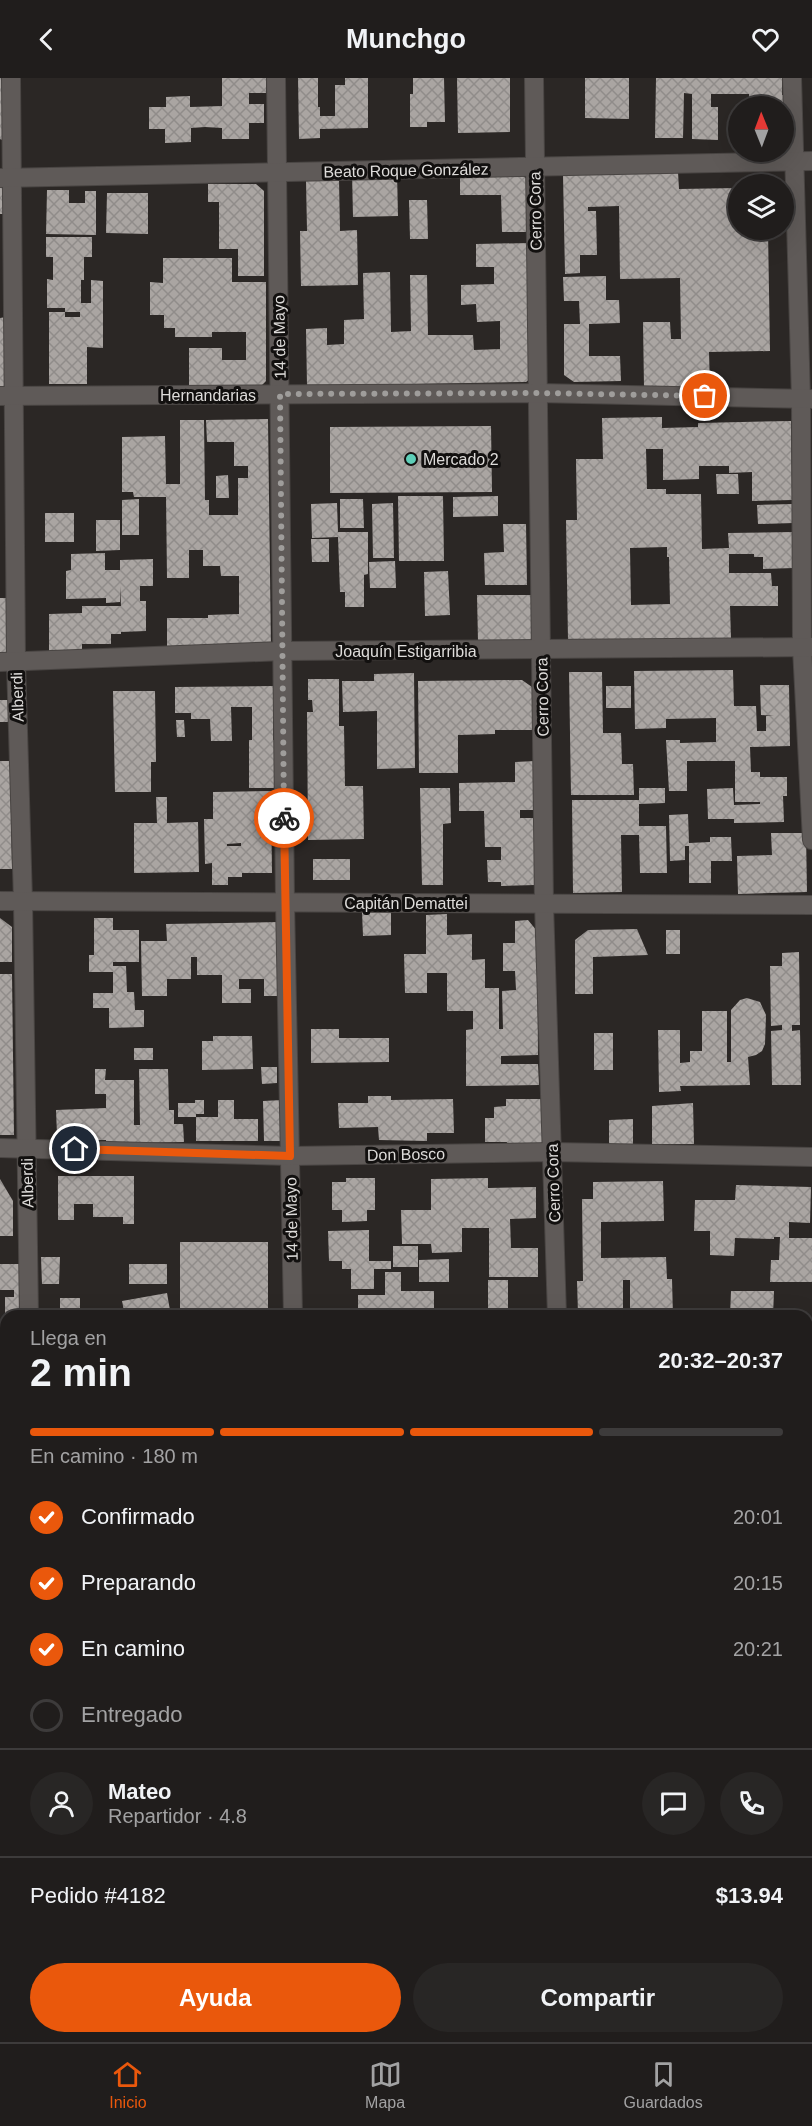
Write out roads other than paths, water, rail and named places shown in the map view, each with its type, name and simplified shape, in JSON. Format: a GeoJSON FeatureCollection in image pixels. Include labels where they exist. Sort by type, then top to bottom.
{"type":"FeatureCollection","features":[{"type":"Feature","properties":{"kind":"street","name":"Alberdi"},"geometry":{"type":"LineString","coordinates":[[11,78],[5,178],[8,662],[23,901],[29,1310]]}},
{"type":"Feature","properties":{"kind":"street","name":"14 de Mayo"},"geometry":{"type":"LineString","coordinates":[[276,78],[285,902],[293,1310]]}},
{"type":"Feature","properties":{"kind":"street","name":"Cerro Cora"},"geometry":{"type":"LineString","coordinates":[[534,78],[544,904],[557,1310]]}},
{"type":"Feature","properties":{"kind":"street"},"geometry":{"type":"LineString","coordinates":[[792,78],[792,96]]}},
{"type":"Feature","properties":{"kind":"street","name":"Beato Roque González"},"geometry":{"type":"LineString","coordinates":[[5,178],[812,161]]}},
{"type":"Feature","properties":{"kind":"street"},"geometry":{"type":"LineString","coordinates":[[794,162],[806,399],[807,647],[812,840]]}},
{"type":"Feature","properties":{"kind":"street","name":"Hernandarias"},"geometry":{"type":"LineString","coordinates":[[7,396],[538,393],[806,399]]}},
{"type":"Feature","properties":{"kind":"street","name":"Joaquín Estigarribia"},"geometry":{"type":"LineString","coordinates":[[8,662],[283,651],[807,647]]}},
{"type":"Feature","properties":{"kind":"street","name":"Capitán Demattei"},"geometry":{"type":"LineString","coordinates":[[0,901],[812,905]]}},
{"type":"Feature","properties":{"kind":"street","name":"Don Bosco"},"geometry":{"type":"LineString","coordinates":[[0,1148],[290,1156],[552,1152],[812,1157]]}},
{"type":"Feature","properties":{"kind":"place","name":"Mercado 2"},"geometry":{"type":"Point","coordinates":[411,459]}}]}
